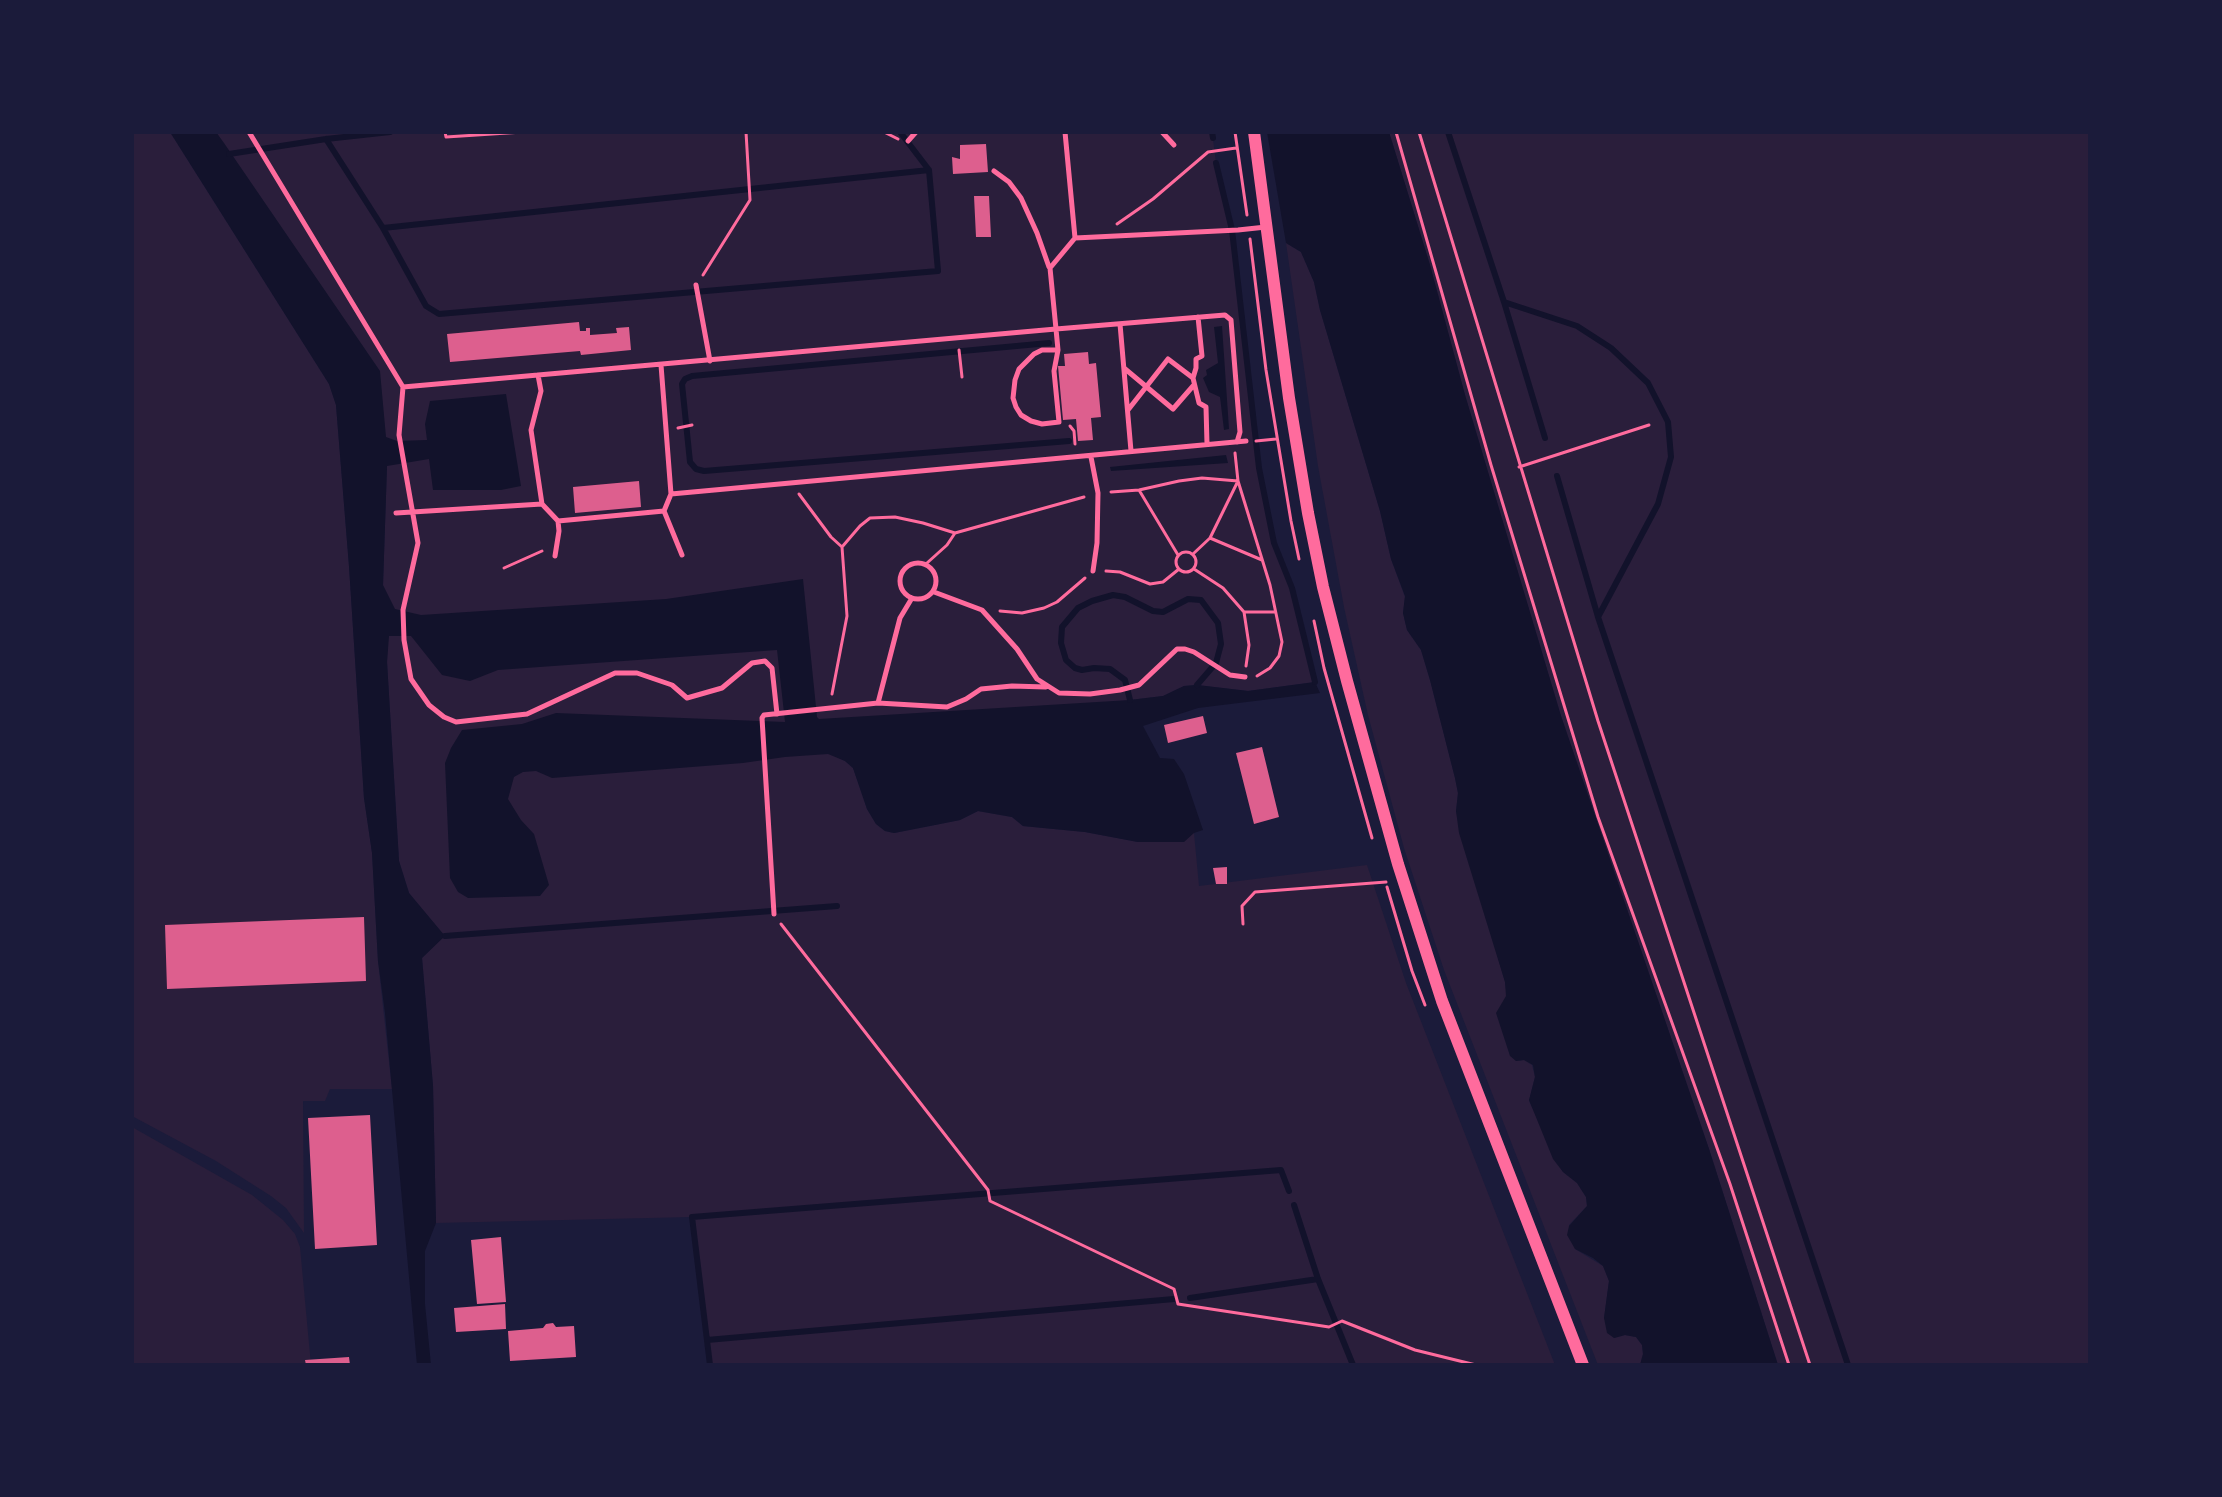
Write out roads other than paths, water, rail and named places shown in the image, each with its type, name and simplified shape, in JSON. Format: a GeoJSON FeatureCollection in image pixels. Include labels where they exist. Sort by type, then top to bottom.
{"type":"FeatureCollection","features":[{"type":"Feature","properties":{"kind":"street"},"geometry":{"type":"LineString","coordinates":[[1255,138],[1289,398],[1308,513],[1350,694],[1398,864],[1442,1001],[1583,1365]]}},
{"type":"Feature","properties":{"kind":"lane"},"geometry":{"type":"LineString","coordinates":[[249,132],[403,387],[399,435],[418,543],[403,610],[404,640],[411,679],[429,705],[456,722],[527,714],[615,673],[637,673],[672,685],[687,698],[722,688],[752,663],[765,661],[772,668],[780,714]]}},
{"type":"Feature","properties":{"kind":"lane"},"geometry":{"type":"LineString","coordinates":[[908,141],[916,132]]}},
{"type":"Feature","properties":{"kind":"lane"},"geometry":{"type":"LineString","coordinates":[[1050,268],[1075,238],[1065,132]]}},
{"type":"Feature","properties":{"kind":"lane"},"geometry":{"type":"LineString","coordinates":[[1162,132],[1174,145]]}},
{"type":"Feature","properties":{"kind":"lane"},"geometry":{"type":"LineString","coordinates":[[994,171],[1009,182],[1021,198],[1050,268],[1058,350],[1054,371],[1059,422],[1042,424],[1021,415],[1012,388],[1026,360],[1042,350],[1058,350]]}},
{"type":"Feature","properties":{"kind":"lane"},"geometry":{"type":"LineString","coordinates":[[1075,238],[1267,227]]}},
{"type":"Feature","properties":{"kind":"lane"},"geometry":{"type":"LineString","coordinates":[[696,285],[710,361]]}},
{"type":"Feature","properties":{"kind":"lane"},"geometry":{"type":"LineString","coordinates":[[403,387],[1225,315],[1231,320],[1240,432],[1237,442]]}},
{"type":"Feature","properties":{"kind":"lane"},"geometry":{"type":"LineString","coordinates":[[1198,317],[1202,356],[1196,359],[1193,385],[1199,403],[1206,407],[1207,444]]}},
{"type":"Feature","properties":{"kind":"lane"},"geometry":{"type":"LineString","coordinates":[[1120,324],[1131,451]]}},
{"type":"Feature","properties":{"kind":"lane"},"geometry":{"type":"LineString","coordinates":[[1127,410],[1168,359],[1193,378]]}},
{"type":"Feature","properties":{"kind":"lane"},"geometry":{"type":"LineString","coordinates":[[661,365],[671,494],[664,511],[682,555]]}},
{"type":"Feature","properties":{"kind":"lane"},"geometry":{"type":"LineString","coordinates":[[1124,368],[1173,409],[1193,385]]}},
{"type":"Feature","properties":{"kind":"lane"},"geometry":{"type":"LineString","coordinates":[[538,375],[541,391],[531,430],[542,504],[558,521],[555,556]]}},
{"type":"Feature","properties":{"kind":"lane"},"geometry":{"type":"LineString","coordinates":[[671,494],[1246,441]]}},
{"type":"Feature","properties":{"kind":"lane"},"geometry":{"type":"LineString","coordinates":[[1091,457],[1098,493],[1093,571]]}},
{"type":"Feature","properties":{"kind":"lane"},"geometry":{"type":"LineString","coordinates":[[396,513],[542,504]]}},
{"type":"Feature","properties":{"kind":"lane"},"geometry":{"type":"LineString","coordinates":[[558,521],[664,511]]}},
{"type":"Feature","properties":{"kind":"lane"},"geometry":{"type":"LineString","coordinates":[[914,562],[927,563],[936,577],[934,592],[928,598],[912,598],[900,583],[900,574],[914,562]]}},
{"type":"Feature","properties":{"kind":"lane"},"geometry":{"type":"LineString","coordinates":[[934,592],[982,610],[1017,649],[1037,679],[1059,693],[1090,694],[1139,685],[1177,649],[1194,652],[1230,675],[1245,677]]}},
{"type":"Feature","properties":{"kind":"lane"},"geometry":{"type":"LineString","coordinates":[[878,703],[900,618],[912,598]]}},
{"type":"Feature","properties":{"kind":"lane"},"geometry":{"type":"LineString","coordinates":[[774,914],[764,715],[878,703],[947,707],[981,689],[1046,687]]}},
{"type":"Feature","properties":{"kind":"waterway"},"geometry":{"type":"LineString","coordinates":[[229,154],[390,132]]}},
{"type":"Feature","properties":{"kind":"waterway"},"geometry":{"type":"LineString","coordinates":[[326,139],[383,228],[426,306],[439,314],[938,271],[929,170],[900,132]]}},
{"type":"Feature","properties":{"kind":"waterway"},"geometry":{"type":"LineString","coordinates":[[1212,132],[1213,138]]}},
{"type":"Feature","properties":{"kind":"waterway"},"geometry":{"type":"LineString","coordinates":[[1448,132],[1545,438]]}},
{"type":"Feature","properties":{"kind":"waterway"},"geometry":{"type":"LineString","coordinates":[[1216,163],[1232,230],[1259,468],[1274,543],[1292,588],[1315,682]]}},
{"type":"Feature","properties":{"kind":"waterway"},"geometry":{"type":"LineString","coordinates":[[383,228],[929,170]]}},
{"type":"Feature","properties":{"kind":"waterway"},"geometry":{"type":"LineString","coordinates":[[1504,302],[1577,326],[1611,348],[1648,383],[1668,422],[1671,457],[1658,504],[1598,617]]}},
{"type":"Feature","properties":{"kind":"waterway"},"geometry":{"type":"LineString","coordinates":[[1049,343],[692,376],[682,384],[690,462],[696,469],[704,471],[1069,441]]}},
{"type":"Feature","properties":{"kind":"waterway"},"geometry":{"type":"LineString","coordinates":[[1557,476],[1598,617],[1848,1365]]}},
{"type":"Feature","properties":{"kind":"waterway"},"geometry":{"type":"LineString","coordinates":[[1130,700],[1125,680],[1110,669],[1075,668],[1066,660],[1061,643],[1062,627],[1078,608],[1113,595],[1163,612],[1188,599],[1201,600],[1218,623],[1221,644],[1216,663],[1197,685]]}},
{"type":"Feature","properties":{"kind":"waterway"},"geometry":{"type":"LineString","coordinates":[[445,936],[837,906]]}},
{"type":"Feature","properties":{"kind":"waterway"},"geometry":{"type":"LineString","coordinates":[[710,1365],[692,1217],[1281,1170],[1289,1191]]}},
{"type":"Feature","properties":{"kind":"waterway"},"geometry":{"type":"LineString","coordinates":[[1294,1205],[1318,1279],[1353,1365]]}},
{"type":"Feature","properties":{"kind":"waterway"},"geometry":{"type":"LineString","coordinates":[[1190,1298],[1318,1279]]}},
{"type":"Feature","properties":{"kind":"waterway"},"geometry":{"type":"LineString","coordinates":[[707,1340],[1174,1299]]}}]}
